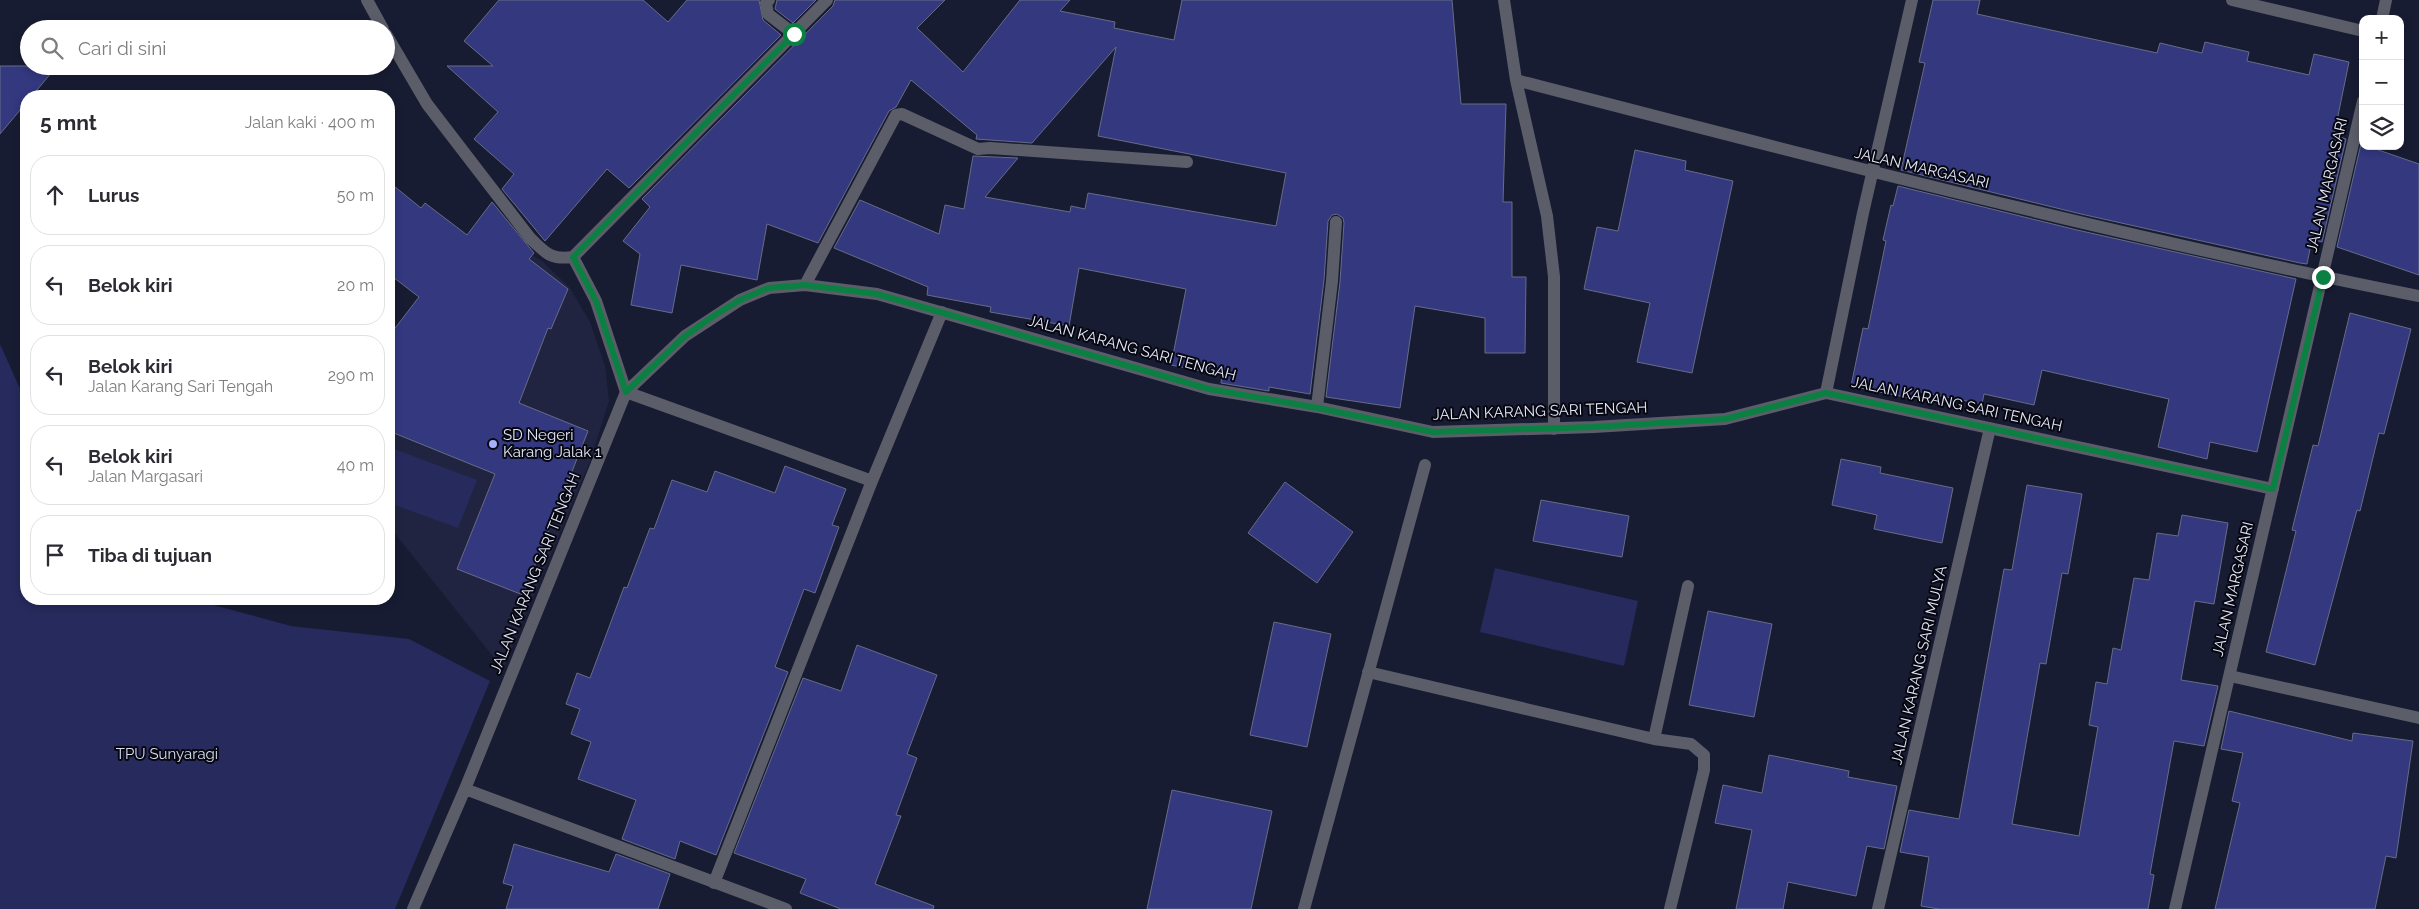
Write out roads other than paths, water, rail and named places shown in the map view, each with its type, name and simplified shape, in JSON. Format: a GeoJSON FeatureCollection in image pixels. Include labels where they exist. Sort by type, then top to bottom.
{"type":"FeatureCollection","features":[{"type":"Feature","properties":{"kind":"street"},"geometry":{"type":"LineString","coordinates":[[367,0],[378,20]]}},
{"type":"Feature","properties":{"kind":"street"},"geometry":{"type":"LineString","coordinates":[[769,0],[766,10],[768,14],[794,34]]}},
{"type":"Feature","properties":{"kind":"street"},"geometry":{"type":"LineString","coordinates":[[395,49],[427,104],[530,238],[548,255],[557,259],[573,257],[827,0]]}},
{"type":"Feature","properties":{"kind":"street"},"geometry":{"type":"LineString","coordinates":[[1504,0],[1516,80],[1548,216],[1554,277],[1554,429]]}},
{"type":"Feature","properties":{"kind":"street"},"geometry":{"type":"LineString","coordinates":[[1826,393],[1872,173],[1912,0]]}},
{"type":"Feature","properties":{"kind":"street"},"geometry":{"type":"LineString","coordinates":[[2232,0],[2359,30]]}},
{"type":"Feature","properties":{"kind":"street"},"geometry":{"type":"LineString","coordinates":[[2383,15],[2386,0]]}},
{"type":"Feature","properties":{"kind":"street","name":"JALAN MARGASARI"},"geometry":{"type":"LineString","coordinates":[[1516,80],[1872,173],[2323,277],[2419,296]]}},
{"type":"Feature","properties":{"kind":"street","name":"JALAN MARGASARI"},"geometry":{"type":"LineString","coordinates":[[2175,909],[2362,105]]}},
{"type":"Feature","properties":{"kind":"street"},"geometry":{"type":"LineString","coordinates":[[805,285],[896,114],[902,114],[978,149],[990,148],[1187,162]]}},
{"type":"Feature","properties":{"kind":"street"},"geometry":{"type":"LineString","coordinates":[[1318,408],[1332,282],[1336,222]]}},
{"type":"Feature","properties":{"kind":"street"},"geometry":{"type":"LineString","coordinates":[[573,257],[596,301],[626,392],[872,481]]}},
{"type":"Feature","properties":{"kind":"street","name":"JALAN KARANG SARI TENGAH"},"geometry":{"type":"LineString","coordinates":[[413,909],[465,790],[626,392],[685,336],[740,300],[768,288],[805,285],[877,294],[1209,389],[1318,408],[1433,432],[1554,429],[1725,419],[1826,393],[2273,489]]}},
{"type":"Feature","properties":{"kind":"street"},"geometry":{"type":"LineString","coordinates":[[714,883],[872,481],[942,312]]}},
{"type":"Feature","properties":{"kind":"street","name":"JALAN KARANG SARI MULYA"},"geometry":{"type":"LineString","coordinates":[[1878,909],[1990,428]]}},
{"type":"Feature","properties":{"kind":"street"},"geometry":{"type":"LineString","coordinates":[[1304,909],[1425,464]]}},
{"type":"Feature","properties":{"kind":"street"},"geometry":{"type":"LineString","coordinates":[[1654,739],[1688,586]]}},
{"type":"Feature","properties":{"kind":"street"},"geometry":{"type":"LineString","coordinates":[[1368,672],[1654,739],[1691,744],[1704,755],[1704,770],[1670,909]]}},
{"type":"Feature","properties":{"kind":"street"},"geometry":{"type":"LineString","coordinates":[[2230,676],[2419,718]]}},
{"type":"Feature","properties":{"kind":"street"},"geometry":{"type":"LineString","coordinates":[[465,790],[786,909]]}},
{"type":"Feature","properties":{"kind":"place","name":"SD Negeri Karang Jalak 1"},"geometry":{"type":"Point","coordinates":[493,444]}},
{"type":"Feature","properties":{"kind":"park label","name":"TPU Sunyaragi"},"geometry":{"type":"Point","coordinates":[167,754]}}]}
